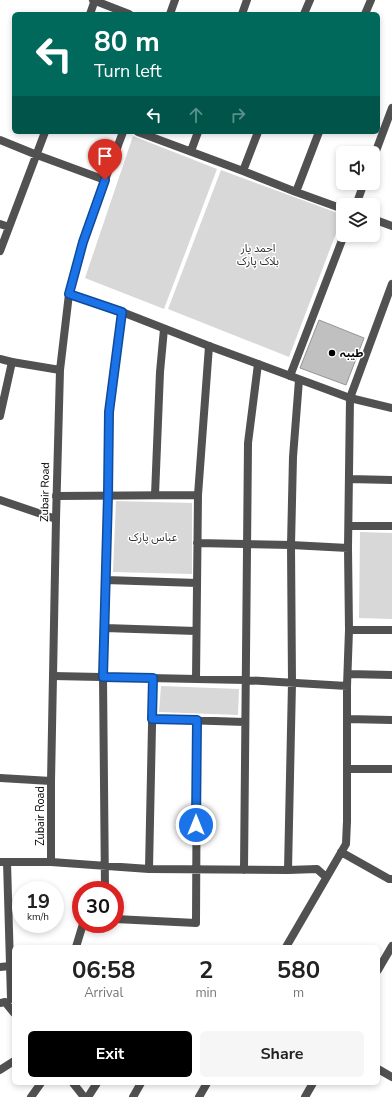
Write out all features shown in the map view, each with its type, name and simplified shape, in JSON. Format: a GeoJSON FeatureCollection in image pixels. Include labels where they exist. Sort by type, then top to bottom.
{"type":"FeatureCollection","features":[{"type":"Feature","properties":{"kind":"street"},"geometry":{"type":"LineString","coordinates":[[91,12],[94,0],[124,12]]}},
{"type":"Feature","properties":{"kind":"street"},"geometry":{"type":"LineString","coordinates":[[171,12],[175,0]]}},
{"type":"Feature","properties":{"kind":"street"},"geometry":{"type":"LineString","coordinates":[[243,12],[247,0]]}},
{"type":"Feature","properties":{"kind":"street"},"geometry":{"type":"LineString","coordinates":[[305,12],[310,0]]}},
{"type":"Feature","properties":{"kind":"street"},"geometry":{"type":"LineString","coordinates":[[366,12],[371,0]]}},
{"type":"Feature","properties":{"kind":"street"},"geometry":{"type":"LineString","coordinates":[[378,146],[392,108]]}},
{"type":"Feature","properties":{"kind":"street"},"geometry":{"type":"LineString","coordinates":[[0,251],[45,134]]}},
{"type":"Feature","properties":{"kind":"street","name":"Zubair Road"},"geometry":{"type":"LineString","coordinates":[[51,862],[56,496],[60,370],[69,294],[83,242],[122,134]]}},
{"type":"Feature","properties":{"kind":"street"},"geometry":{"type":"LineString","coordinates":[[144,134],[336,206]]}},
{"type":"Feature","properties":{"kind":"street"},"geometry":{"type":"LineString","coordinates":[[191,151],[197,134]]}},
{"type":"Feature","properties":{"kind":"street"},"geometry":{"type":"LineString","coordinates":[[243,171],[257,134]]}},
{"type":"Feature","properties":{"kind":"street"},"geometry":{"type":"LineString","coordinates":[[296,192],[318,134]]}},
{"type":"Feature","properties":{"kind":"street"},"geometry":{"type":"LineString","coordinates":[[0,140],[105,180]]}},
{"type":"Feature","properties":{"kind":"street"},"geometry":{"type":"LineString","coordinates":[[380,222],[392,226]]}},
{"type":"Feature","properties":{"kind":"street"},"geometry":{"type":"LineString","coordinates":[[0,224],[9,227]]}},
{"type":"Feature","properties":{"kind":"street"},"geometry":{"type":"LineString","coordinates":[[290,376],[341,242]]}},
{"type":"Feature","properties":{"kind":"street"},"geometry":{"type":"LineString","coordinates":[[287,945],[346,842],[348,821],[347,686],[349,630],[348,548],[350,398],[392,284]]}},
{"type":"Feature","properties":{"kind":"street"},"geometry":{"type":"LineString","coordinates":[[69,294],[122,312],[299,380],[350,398],[392,408]]}},
{"type":"Feature","properties":{"kind":"street"},"geometry":{"type":"LineString","coordinates":[[105,881],[103,677],[109,412],[122,312]]}},
{"type":"Feature","properties":{"kind":"street"},"geometry":{"type":"LineString","coordinates":[[155,495],[160,372],[164,329]]}},
{"type":"Feature","properties":{"kind":"street"},"geometry":{"type":"LineString","coordinates":[[196,679],[198,494],[209,346]]}},
{"type":"Feature","properties":{"kind":"street"},"geometry":{"type":"LineString","coordinates":[[0,359],[60,370]]}},
{"type":"Feature","properties":{"kind":"street"},"geometry":{"type":"LineString","coordinates":[[0,416],[12,362]]}},
{"type":"Feature","properties":{"kind":"street"},"geometry":{"type":"LineString","coordinates":[[244,870],[248,443],[258,364]]}},
{"type":"Feature","properties":{"kind":"street"},"geometry":{"type":"LineString","coordinates":[[288,870],[292,683],[292,457],[299,380]]}},
{"type":"Feature","properties":{"kind":"street"},"geometry":{"type":"LineString","coordinates":[[349,479],[392,480]]}},
{"type":"Feature","properties":{"kind":"street"},"geometry":{"type":"LineString","coordinates":[[56,496],[198,494]]}},
{"type":"Feature","properties":{"kind":"street"},"geometry":{"type":"LineString","coordinates":[[1,503],[56,519]]}},
{"type":"Feature","properties":{"kind":"street"},"geometry":{"type":"LineString","coordinates":[[349,526],[392,526]]}},
{"type":"Feature","properties":{"kind":"street"},"geometry":{"type":"LineString","coordinates":[[197,543],[348,548]]}},
{"type":"Feature","properties":{"kind":"street"},"geometry":{"type":"LineString","coordinates":[[106,580],[197,583]]}},
{"type":"Feature","properties":{"kind":"street"},"geometry":{"type":"LineString","coordinates":[[104,628],[196,631]]}},
{"type":"Feature","properties":{"kind":"street"},"geometry":{"type":"LineString","coordinates":[[349,630],[392,630]]}},
{"type":"Feature","properties":{"kind":"street"},"geometry":{"type":"LineString","coordinates":[[348,674],[392,675]]}},
{"type":"Feature","properties":{"kind":"street"},"geometry":{"type":"LineString","coordinates":[[53,676],[245,680],[347,686]]}},
{"type":"Feature","properties":{"kind":"street"},"geometry":{"type":"LineString","coordinates":[[149,869],[153,678]]}},
{"type":"Feature","properties":{"kind":"street"},"geometry":{"type":"LineString","coordinates":[[152,719],[245,722]]}},
{"type":"Feature","properties":{"kind":"street"},"geometry":{"type":"LineString","coordinates":[[347,719],[392,720]]}},
{"type":"Feature","properties":{"kind":"street"},"geometry":{"type":"LineString","coordinates":[[124,920],[196,923],[197,720]]}},
{"type":"Feature","properties":{"kind":"street"},"geometry":{"type":"LineString","coordinates":[[347,769],[392,769]]}},
{"type":"Feature","properties":{"kind":"street"},"geometry":{"type":"LineString","coordinates":[[0,778],[51,781]]}},
{"type":"Feature","properties":{"kind":"street"},"geometry":{"type":"LineString","coordinates":[[341,852],[389,879],[392,879]]}},
{"type":"Feature","properties":{"kind":"street"},"geometry":{"type":"LineString","coordinates":[[8,1000],[10,966],[9,927],[3,862],[51,862],[149,869],[317,869],[326,877]]}},
{"type":"Feature","properties":{"kind":"street"},"geometry":{"type":"LineString","coordinates":[[0,927],[9,927]]}},
{"type":"Feature","properties":{"kind":"street"},"geometry":{"type":"LineString","coordinates":[[77,945],[80,933]]}},
{"type":"Feature","properties":{"kind":"street"},"geometry":{"type":"LineString","coordinates":[[380,967],[392,946]]}},
{"type":"Feature","properties":{"kind":"street"},"geometry":{"type":"LineString","coordinates":[[0,967],[10,966]]}},
{"type":"Feature","properties":{"kind":"street"},"geometry":{"type":"LineString","coordinates":[[0,1070],[12,1062]]}},
{"type":"Feature","properties":{"kind":"street"},"geometry":{"type":"LineString","coordinates":[[380,1070],[392,1077]]}},
{"type":"Feature","properties":{"kind":"street"},"geometry":{"type":"LineString","coordinates":[[31,1097],[40,1085]]}},
{"type":"Feature","properties":{"kind":"street"},"geometry":{"type":"LineString","coordinates":[[74,1085],[84,1097]]}},
{"type":"Feature","properties":{"kind":"street"},"geometry":{"type":"LineString","coordinates":[[88,1097],[96,1085]]}},
{"type":"Feature","properties":{"kind":"street"},"geometry":{"type":"LineString","coordinates":[[133,1097],[141,1085]]}},
{"type":"Feature","properties":{"kind":"street"},"geometry":{"type":"LineString","coordinates":[[199,1097],[207,1085]]}},
{"type":"Feature","properties":{"kind":"street"},"geometry":{"type":"LineString","coordinates":[[305,1097],[312,1085]]}},
{"type":"Feature","properties":{"kind":"green space"},"geometry":{"type":"Polygon","coordinates":[[[133,136],[217,169],[164,309],[85,278],[133,136]]]}},
{"type":"Feature","properties":{"kind":"green space","name":"احمد یار بلاک پارک"},"geometry":{"type":"Polygon","coordinates":[[[221,170],[336,212],[336,233],[289,357],[168,309],[221,170]]]}},
{"type":"Feature","properties":{"kind":"green space","name":"عباس پارک"},"geometry":{"type":"Polygon","coordinates":[[[116,501],[192,503],[192,574],[113,572],[116,501]]]}},
{"type":"Feature","properties":{"kind":"green space"},"geometry":{"type":"Polygon","coordinates":[[[360,532],[392,533],[392,619],[359,618],[360,532]]]}},
{"type":"Feature","properties":{"kind":"green space"},"geometry":{"type":"Polygon","coordinates":[[[161,686],[239,689],[238,715],[159,712],[161,686]]]}},
{"type":"Feature","properties":{"kind":"building","name":"طیبہ"},"geometry":{"type":"Polygon","coordinates":[[[319,320],[364,338],[346,385],[300,368],[319,320]]]}},
{"type":"Feature","properties":{"kind":"place","name":"طیبہ"},"geometry":{"type":"Point","coordinates":[332,353]}},
{"type":"Feature","properties":{"kind":"route"},"geometry":{"type":"LineString","coordinates":[[105,180],[83,242],[69,294],[122,312],[109,412],[103,677],[153,678],[152,719],[197,720],[196,825]]}}]}
